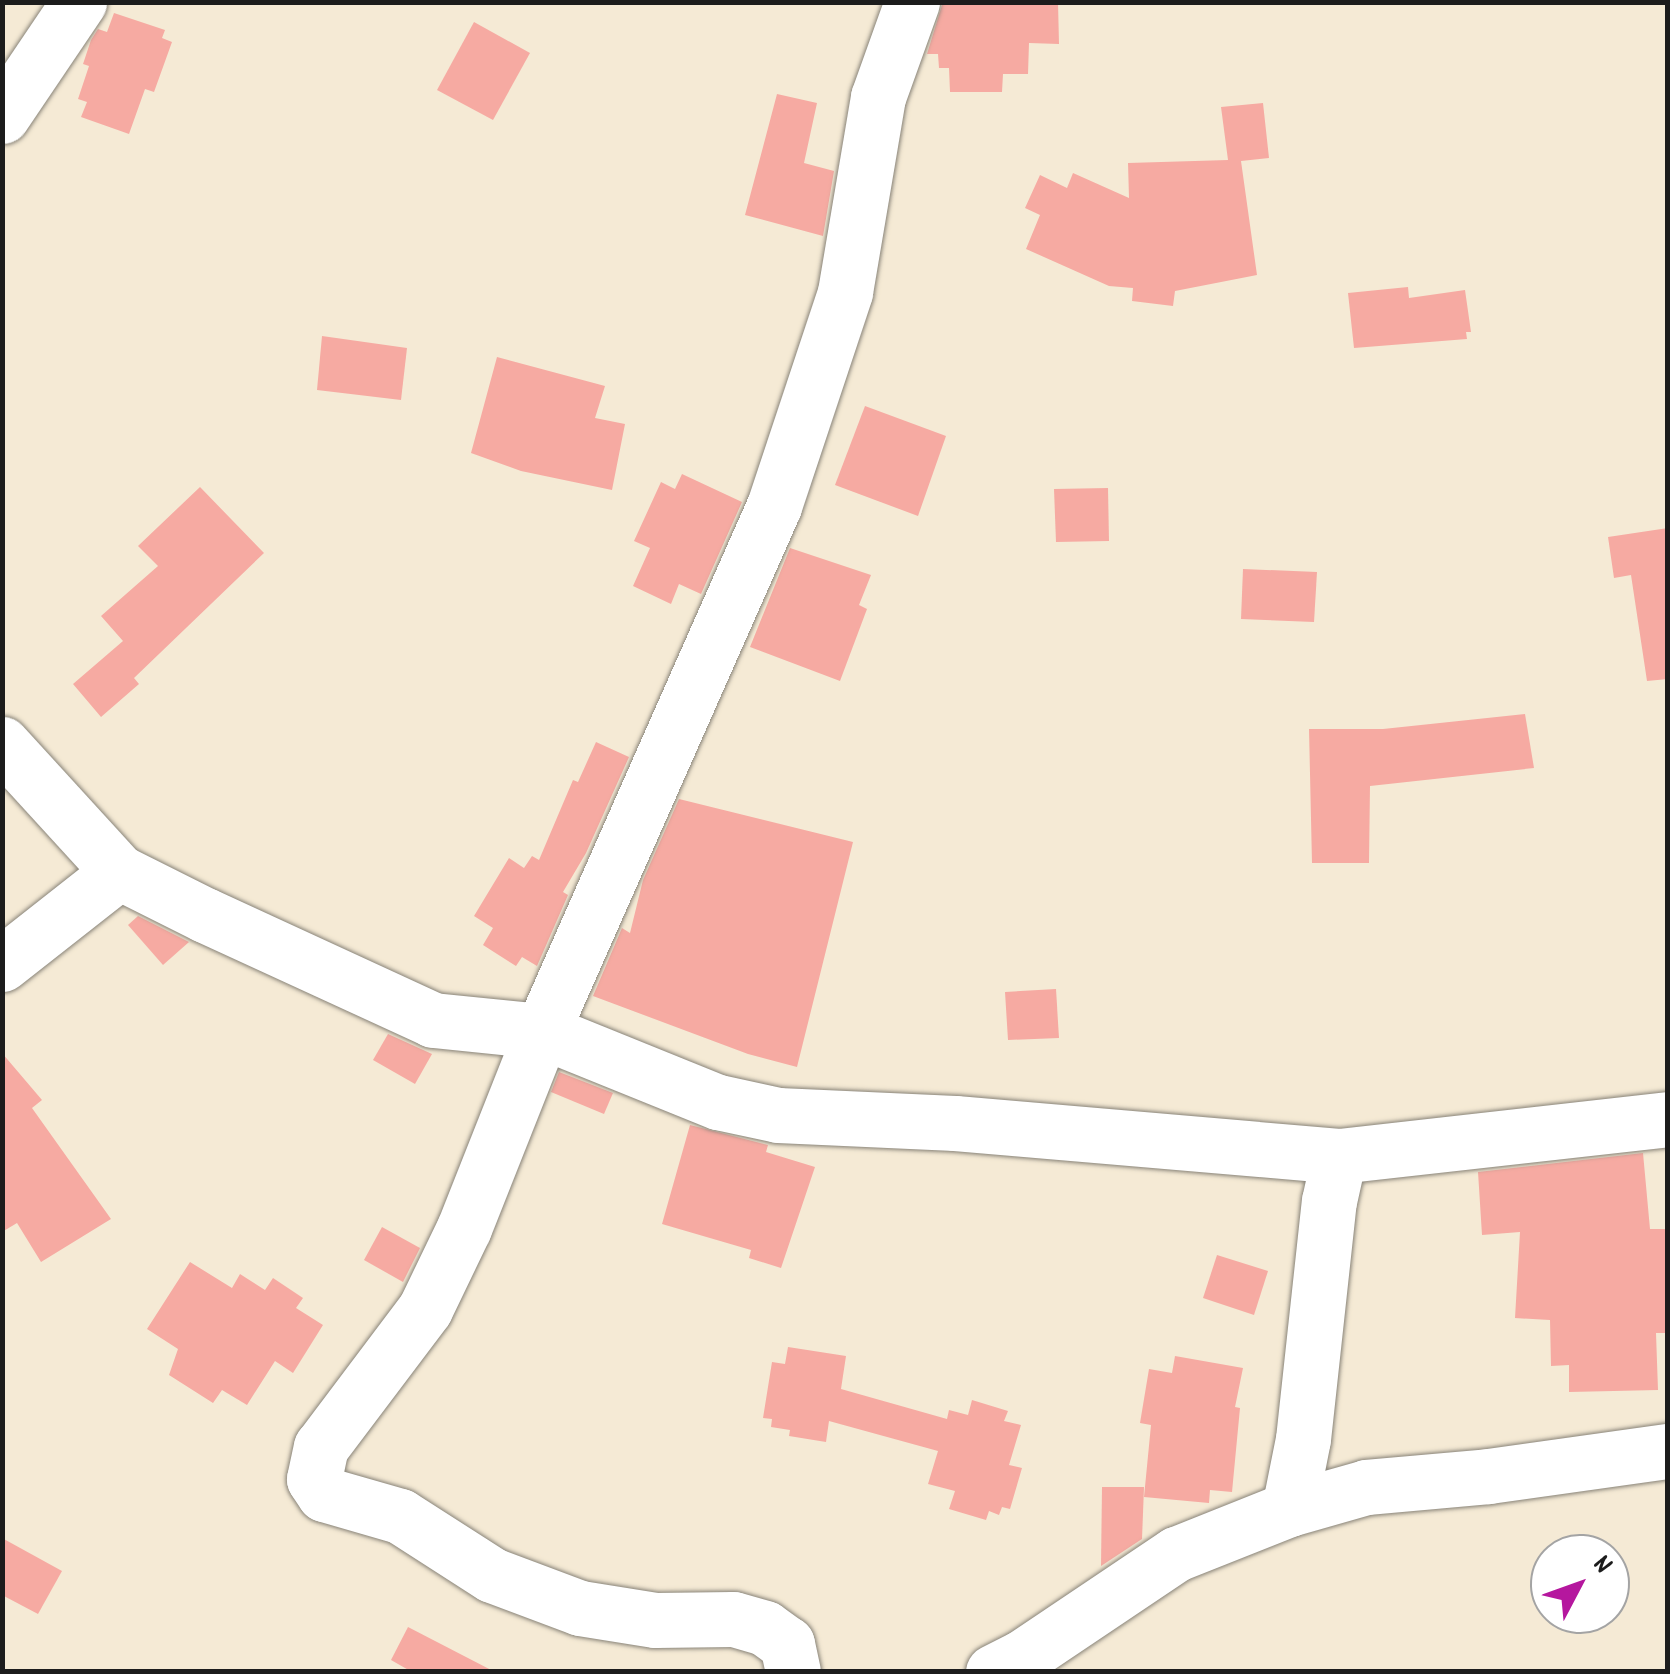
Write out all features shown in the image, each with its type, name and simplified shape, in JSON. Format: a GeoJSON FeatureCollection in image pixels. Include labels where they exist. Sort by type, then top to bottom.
{"type":"FeatureCollection","features":[{"type":"Feature","properties":{"kind":"street"},"geometry":{"type":"LineString","coordinates":[[2,116],[79,2]]}},
{"type":"Feature","properties":{"kind":"street"},"geometry":{"type":"LineString","coordinates":[[793,1672],[787,1644],[766,1628],[733,1619],[655,1620],[580,1608],[492,1575],[400,1516],[324,1494],[314,1479],[321,1448],[425,1310],[464,1228],[542,1031],[774,506],[845,292],[878,97],[912,2]]}},
{"type":"Feature","properties":{"kind":"street"},"geometry":{"type":"LineString","coordinates":[[2,744],[119,872],[332,976],[433,1020],[542,1031],[718,1102],[778,1115],[955,1124],[1339,1156],[1668,1119]]}},
{"type":"Feature","properties":{"kind":"street"},"geometry":{"type":"LineString","coordinates":[[2,964],[119,872]]}},
{"type":"Feature","properties":{"kind":"street"},"geometry":{"type":"LineString","coordinates":[[1288,1509],[1303,1438],[1328,1200],[1339,1156]]}},
{"type":"Feature","properties":{"kind":"street"},"geometry":{"type":"LineString","coordinates":[[994,1672],[1176,1554],[1288,1509],[1366,1487],[1489,1476],[1668,1451]]}},
{"type":"Feature","properties":{"kind":"building"},"geometry":{"type":"Polygon","coordinates":[[[1058,2],[1059,44],[1029,43],[1028,74],[1003,74],[1002,92],[950,92],[949,68],[939,68],[938,54],[927,54],[942,5],[1058,2]]]}},
{"type":"Feature","properties":{"kind":"building"},"geometry":{"type":"Polygon","coordinates":[[[114,13],[165,30],[162,38],[172,42],[154,92],[145,89],[129,134],[81,117],[87,102],[78,99],[89,66],[83,64],[91,40],[98,29],[107,32],[114,13]]]}},
{"type":"Feature","properties":{"kind":"building"},"geometry":{"type":"Polygon","coordinates":[[[474,22],[530,53],[493,120],[437,90],[474,22]]]}},
{"type":"Feature","properties":{"kind":"building"},"geometry":{"type":"Polygon","coordinates":[[[777,94],[817,103],[804,163],[834,171],[823,236],[745,215],[777,94]]]}},
{"type":"Feature","properties":{"kind":"building"},"geometry":{"type":"Polygon","coordinates":[[[1263,103],[1269,158],[1241,161],[1257,275],[1175,291],[1173,306],[1132,301],[1133,288],[1109,286],[1026,249],[1040,215],[1025,208],[1040,175],[1067,188],[1073,173],[1129,198],[1128,163],[1228,160],[1221,107],[1263,103]]]}},
{"type":"Feature","properties":{"kind":"building"},"geometry":{"type":"Polygon","coordinates":[[[1408,287],[1409,298],[1465,290],[1471,332],[1466,332],[1467,339],[1354,348],[1348,293],[1408,287]]]}},
{"type":"Feature","properties":{"kind":"building"},"geometry":{"type":"Polygon","coordinates":[[[322,336],[407,348],[401,400],[317,390],[322,336]]]}},
{"type":"Feature","properties":{"kind":"building"},"geometry":{"type":"Polygon","coordinates":[[[497,357],[605,386],[595,418],[625,424],[612,490],[521,471],[471,453],[497,357]]]}},
{"type":"Feature","properties":{"kind":"building"},"geometry":{"type":"Polygon","coordinates":[[[865,406],[946,436],[918,516],[835,485],[865,406]]]}},
{"type":"Feature","properties":{"kind":"building"},"geometry":{"type":"Polygon","coordinates":[[[682,474],[742,502],[701,594],[679,584],[671,604],[633,586],[650,548],[634,541],[661,482],[675,489],[682,474]]]}},
{"type":"Feature","properties":{"kind":"building"},"geometry":{"type":"Polygon","coordinates":[[[200,487],[264,553],[134,678],[139,684],[101,717],[73,684],[123,641],[101,616],[158,566],[138,546],[200,487]]]}},
{"type":"Feature","properties":{"kind":"building"},"geometry":{"type":"Polygon","coordinates":[[[1108,488],[1109,541],[1056,542],[1054,489],[1108,488]]]}},
{"type":"Feature","properties":{"kind":"building"},"geometry":{"type":"Polygon","coordinates":[[[1668,528],[1668,679],[1647,681],[1631,575],[1614,578],[1608,537],[1668,528]]]}},
{"type":"Feature","properties":{"kind":"building"},"geometry":{"type":"Polygon","coordinates":[[[790,548],[871,575],[859,605],[867,609],[840,681],[750,647],[790,548]]]}},
{"type":"Feature","properties":{"kind":"building"},"geometry":{"type":"Polygon","coordinates":[[[1243,569],[1317,572],[1314,622],[1241,619],[1243,569]]]}},
{"type":"Feature","properties":{"kind":"building"},"geometry":{"type":"Polygon","coordinates":[[[1525,714],[1534,768],[1370,786],[1369,863],[1312,863],[1309,729],[1383,729],[1525,714]]]}},
{"type":"Feature","properties":{"kind":"building"},"geometry":{"type":"Polygon","coordinates":[[[596,742],[629,757],[586,853],[563,892],[568,895],[537,966],[522,957],[516,966],[483,945],[493,928],[474,916],[509,858],[524,868],[532,856],[539,860],[573,780],[578,782],[596,742]]]}},
{"type":"Feature","properties":{"kind":"building"},"geometry":{"type":"Polygon","coordinates":[[[679,799],[853,842],[797,1067],[748,1054],[593,996],[622,928],[630,933],[643,880],[679,799]]]}},
{"type":"Feature","properties":{"kind":"building"},"geometry":{"type":"Polygon","coordinates":[[[138,916],[189,942],[163,965],[128,925],[138,916]]]}},
{"type":"Feature","properties":{"kind":"building"},"geometry":{"type":"Polygon","coordinates":[[[1056,989],[1059,1038],[1008,1040],[1005,992],[1056,989]]]}},
{"type":"Feature","properties":{"kind":"building"},"geometry":{"type":"Polygon","coordinates":[[[388,1034],[432,1054],[415,1084],[373,1060],[388,1034]]]}},
{"type":"Feature","properties":{"kind":"building"},"geometry":{"type":"Polygon","coordinates":[[[2,1053],[42,1100],[32,1108],[111,1219],[41,1262],[17,1223],[2,1232],[2,1053]]]}},
{"type":"Feature","properties":{"kind":"building"},"geometry":{"type":"Polygon","coordinates":[[[559,1072],[613,1093],[604,1114],[551,1092],[559,1072]]]}},
{"type":"Feature","properties":{"kind":"building"},"geometry":{"type":"Polygon","coordinates":[[[690,1125],[768,1145],[766,1152],[815,1167],[781,1268],[749,1258],[751,1250],[662,1224],[690,1125]]]}},
{"type":"Feature","properties":{"kind":"building"},"geometry":{"type":"Polygon","coordinates":[[[1643,1153],[1650,1229],[1668,1229],[1668,1333],[1656,1333],[1658,1390],[1569,1392],[1569,1365],[1551,1366],[1550,1320],[1515,1318],[1520,1232],[1482,1235],[1478,1172],[1643,1153]]]}},
{"type":"Feature","properties":{"kind":"building"},"geometry":{"type":"Polygon","coordinates":[[[382,1227],[420,1248],[403,1282],[364,1260],[382,1227]]]}},
{"type":"Feature","properties":{"kind":"building"},"geometry":{"type":"Polygon","coordinates":[[[1217,1255],[1268,1271],[1254,1315],[1203,1298],[1217,1255]]]}},
{"type":"Feature","properties":{"kind":"building"},"geometry":{"type":"Polygon","coordinates":[[[190,1262],[232,1288],[240,1274],[265,1290],[273,1278],[303,1298],[296,1308],[323,1325],[293,1373],[275,1361],[247,1405],[222,1390],[213,1403],[169,1375],[178,1349],[147,1329],[190,1262]]]}},
{"type":"Feature","properties":{"kind":"building"},"geometry":{"type":"Polygon","coordinates":[[[788,1347],[846,1356],[841,1389],[947,1419],[949,1410],[968,1415],[972,1400],[1008,1411],[1004,1421],[1021,1425],[1009,1465],[1022,1468],[1010,1509],[1002,1507],[999,1515],[989,1511],[986,1520],[949,1509],[955,1491],[928,1484],[938,1451],[829,1421],[826,1442],[789,1436],[790,1430],[771,1427],[772,1419],[763,1418],[772,1362],[785,1364],[788,1347]]]}},
{"type":"Feature","properties":{"kind":"building"},"geometry":{"type":"Polygon","coordinates":[[[1175,1356],[1243,1368],[1235,1407],[1240,1408],[1232,1492],[1210,1490],[1209,1503],[1144,1497],[1151,1425],[1140,1423],[1149,1369],[1172,1373],[1175,1356]]]}},
{"type":"Feature","properties":{"kind":"building"},"geometry":{"type":"Polygon","coordinates":[[[1102,1487],[1144,1487],[1142,1539],[1101,1566],[1102,1487]]]}},
{"type":"Feature","properties":{"kind":"building"},"geometry":{"type":"Polygon","coordinates":[[[2,1538],[62,1571],[38,1614],[2,1595],[2,1538]]]}},
{"type":"Feature","properties":{"kind":"building"},"geometry":{"type":"Polygon","coordinates":[[[408,1627],[495,1672],[412,1672],[391,1660],[408,1627]]]}}]}
